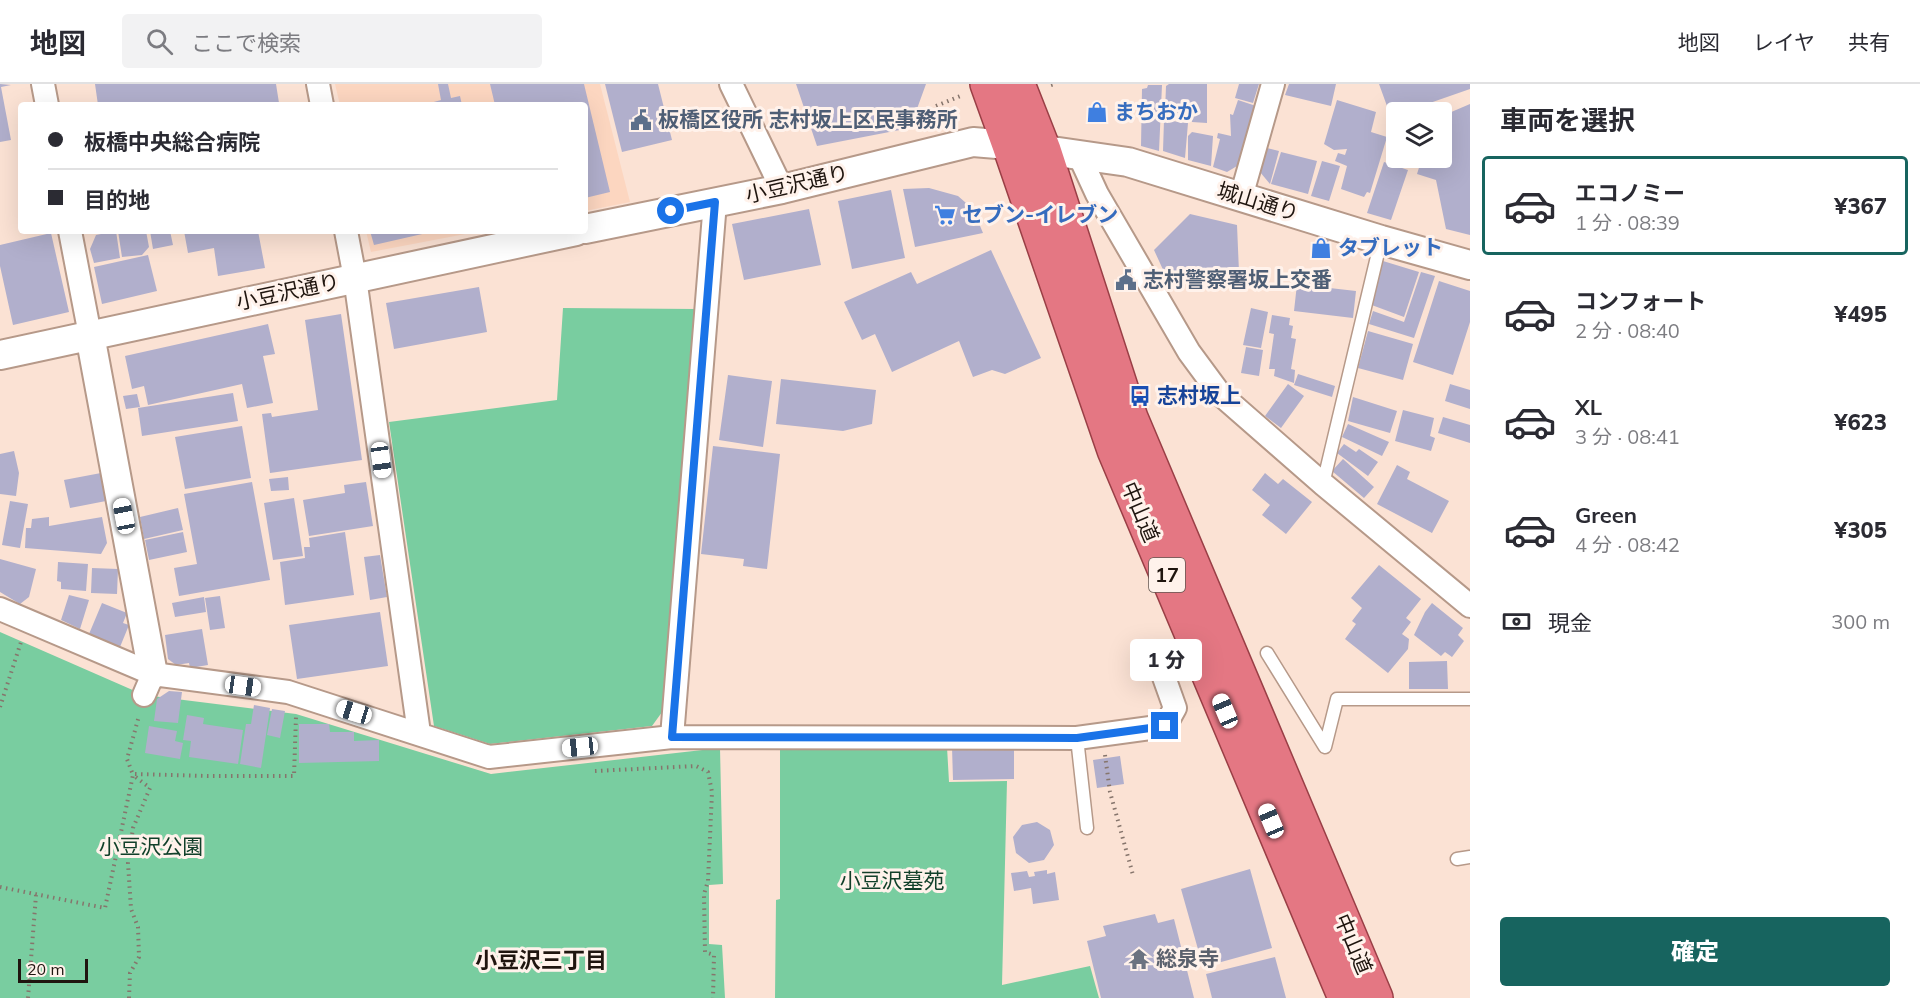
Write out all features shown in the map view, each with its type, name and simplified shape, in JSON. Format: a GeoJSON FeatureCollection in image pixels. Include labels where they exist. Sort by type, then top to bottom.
{"type":"FeatureCollection","features":[{"type":"Feature","properties":{"kind":"highway","name":"中山道"},"geometry":{"type":"LineString","coordinates":[[1018,84],[1044,150],[1131,418],[1376,998]]}},
{"type":"Feature","properties":{"kind":"highway","name":"中山道"},"geometry":{"type":"LineString","coordinates":[[977,89],[1009,145],[1113,450],[1345,998]]}},
{"type":"Feature","properties":{"kind":"street"},"geometry":{"type":"LineString","coordinates":[[43,84],[46,102]]}},
{"type":"Feature","properties":{"kind":"street"},"geometry":{"type":"LineString","coordinates":[[318,84],[321,102]]}},
{"type":"Feature","properties":{"kind":"street"},"geometry":{"type":"LineString","coordinates":[[731,84],[782,189]]}},
{"type":"Feature","properties":{"kind":"street"},"geometry":{"type":"LineString","coordinates":[[1241,197],[1273,84]]}},
{"type":"Feature","properties":{"kind":"street","name":"小豆沢通り"},"geometry":{"type":"LineString","coordinates":[[588,228],[782,189],[973,142],[1044,150]]}},
{"type":"Feature","properties":{"kind":"street","name":"城山通り"},"geometry":{"type":"LineString","coordinates":[[1044,150],[1128,162],[1470,265]]}},
{"type":"Feature","properties":{"kind":"street"},"geometry":{"type":"LineString","coordinates":[[1079,155],[1096,194],[1189,352],[1221,394],[1323,484],[1470,606]]}},
{"type":"Feature","properties":{"kind":"street"},"geometry":{"type":"LineString","coordinates":[[672,737],[715,202]]}},
{"type":"Feature","properties":{"kind":"street"},"geometry":{"type":"LineString","coordinates":[[71,234],[149,684]]}},
{"type":"Feature","properties":{"kind":"street"},"geometry":{"type":"LineString","coordinates":[[347,234],[355,278],[419,733]]}},
{"type":"Feature","properties":{"kind":"street","name":"小豆沢通り"},"geometry":{"type":"LineString","coordinates":[[0,355],[562,234]]}},
{"type":"Feature","properties":{"kind":"street"},"geometry":{"type":"LineString","coordinates":[[0,609],[149,684],[288,692],[489,757],[672,737],[1077,738],[1165,726],[1175,708],[1160,666],[1197,644]]}},
{"type":"Feature","properties":{"kind":"lane"},"geometry":{"type":"LineString","coordinates":[[1323,484],[1381,240]]}},
{"type":"Feature","properties":{"kind":"lane"},"geometry":{"type":"LineString","coordinates":[[1267,653],[1325,747],[1337,699],[1470,699]]}},
{"type":"Feature","properties":{"kind":"lane"},"geometry":{"type":"LineString","coordinates":[[1077,738],[1087,828]]}},
{"type":"Feature","properties":{"kind":"lane"},"geometry":{"type":"LineString","coordinates":[[1457,859],[1470,857]]}},
{"type":"Feature","properties":{"kind":"path"},"geometry":{"type":"LineString","coordinates":[[936,106],[977,89]]}},
{"type":"Feature","properties":{"kind":"path"},"geometry":{"type":"LineString","coordinates":[[0,707],[21,641]]}},
{"type":"Feature","properties":{"kind":"path"},"geometry":{"type":"LineString","coordinates":[[129,998],[130,973],[139,957],[138,927],[131,909],[128,862],[133,828],[150,788],[134,774],[127,759],[149,684]]}},
{"type":"Feature","properties":{"kind":"path"},"geometry":{"type":"LineString","coordinates":[[134,774],[294,776],[296,714]]}},
{"type":"Feature","properties":{"kind":"path"},"geometry":{"type":"LineString","coordinates":[[1104,748],[1110,792],[1133,875]]}},
{"type":"Feature","properties":{"kind":"path"},"geometry":{"type":"LineString","coordinates":[[584,771],[696,766],[708,772],[712,792],[708,881],[704,894],[704,940],[705,952],[714,955],[713,998]]}},
{"type":"Feature","properties":{"kind":"path"},"geometry":{"type":"LineString","coordinates":[[0,887],[105,908],[134,774]]}},
{"type":"Feature","properties":{"kind":"path"},"geometry":{"type":"LineString","coordinates":[[28,998],[36,895]]}},
{"type":"Feature","properties":{"kind":"shaded area"},"geometry":{"type":"Polygon","coordinates":[[[335,84],[600,84],[630,202],[588,210],[588,102],[339,102],[335,84]]]}},
{"type":"Feature","properties":{"kind":"shaded area"},"geometry":{"type":"Polygon","coordinates":[[[367,234],[465,234],[371,252],[367,234]]]}},
{"type":"Feature","properties":{"kind":"green space"},"geometry":{"type":"Polygon","coordinates":[[[563,308],[696,309],[665,708],[652,726],[490,744],[434,726],[389,422],[557,400],[563,308]]]}},
{"type":"Feature","properties":{"kind":"green space","name":"小豆沢公園"},"geometry":{"type":"Polygon","coordinates":[[[0,632],[144,695],[296,714],[491,774],[720,748],[723,884],[709,885],[709,944],[722,945],[725,998],[0,998],[0,632]]]}},
{"type":"Feature","properties":{"kind":"green space","name":"小豆沢墓苑"},"geometry":{"type":"Polygon","coordinates":[[[947,747],[949,782],[1007,781],[1002,985],[1090,966],[1099,998],[775,998],[776,900],[780,899],[780,748],[947,747]]]}},
{"type":"Feature","properties":{"kind":"building"},"geometry":{"type":"Polygon","coordinates":[[[0,84],[11,85],[1,87],[11,140],[0,142],[0,84]]]}},
{"type":"Feature","properties":{"kind":"building"},"geometry":{"type":"Polygon","coordinates":[[[95,84],[276,84],[279,102],[98,102],[95,84]]]}},
{"type":"Feature","properties":{"kind":"building"},"geometry":{"type":"Polygon","coordinates":[[[438,84],[448,84],[451,98],[460,96],[461,102],[434,102],[441,100],[438,84]]]}},
{"type":"Feature","properties":{"kind":"building"},"geometry":{"type":"Polygon","coordinates":[[[490,84],[584,84],[610,192],[588,197],[588,102],[494,102],[490,84]]]}},
{"type":"Feature","properties":{"kind":"building"},"geometry":{"type":"Polygon","coordinates":[[[605,84],[658,84],[672,140],[622,152],[605,84]]]}},
{"type":"Feature","properties":{"kind":"building"},"geometry":{"type":"Polygon","coordinates":[[[796,84],[926,84],[910,128],[817,146],[796,84]]]}},
{"type":"Feature","properties":{"kind":"building"},"geometry":{"type":"Polygon","coordinates":[[[1169,84],[1207,84],[1207,123],[1192,122],[1191,114],[1165,112],[1166,86],[1169,84]]]}},
{"type":"Feature","properties":{"kind":"building"},"geometry":{"type":"Polygon","coordinates":[[[1239,84],[1259,84],[1253,103],[1235,98],[1239,84]]]}},
{"type":"Feature","properties":{"kind":"building"},"geometry":{"type":"Polygon","coordinates":[[[1289,84],[1336,84],[1331,106],[1285,95],[1289,84]]]}},
{"type":"Feature","properties":{"kind":"building"},"geometry":{"type":"Polygon","coordinates":[[[1379,84],[1470,84],[1470,89],[1433,102],[1386,103],[1379,84]]]}},
{"type":"Feature","properties":{"kind":"building"},"geometry":{"type":"Polygon","coordinates":[[[1148,85],[1162,85],[1159,151],[1141,146],[1142,89],[1147,88],[1148,85]]]}},
{"type":"Feature","properties":{"kind":"building"},"geometry":{"type":"Polygon","coordinates":[[[1238,100],[1256,106],[1237,166],[1227,172],[1213,167],[1220,139],[1217,138],[1218,133],[1231,136],[1230,114],[1233,115],[1238,100]]]}},
{"type":"Feature","properties":{"kind":"building"},"geometry":{"type":"Polygon","coordinates":[[[1337,100],[1376,112],[1371,132],[1386,137],[1386,140],[1370,193],[1367,192],[1364,197],[1341,189],[1347,166],[1335,161],[1338,153],[1345,155],[1347,149],[1334,150],[1324,144],[1337,100]]]}},
{"type":"Feature","properties":{"kind":"building"},"geometry":{"type":"Polygon","coordinates":[[[1470,104],[1470,235],[1446,229],[1436,180],[1417,174],[1419,168],[1452,168],[1452,112],[1470,104]]]}},
{"type":"Feature","properties":{"kind":"building"},"geometry":{"type":"Polygon","coordinates":[[[1164,120],[1188,123],[1185,158],[1163,151],[1164,120]]]}},
{"type":"Feature","properties":{"kind":"building"},"geometry":{"type":"Polygon","coordinates":[[[1192,132],[1213,136],[1211,166],[1188,160],[1188,136],[1192,132]]]}},
{"type":"Feature","properties":{"kind":"building"},"geometry":{"type":"Polygon","coordinates":[[[1267,148],[1279,151],[1270,184],[1260,172],[1267,148]]]}},
{"type":"Feature","properties":{"kind":"building"},"geometry":{"type":"Polygon","coordinates":[[[1281,152],[1317,161],[1308,194],[1271,184],[1281,152]]]}},
{"type":"Feature","properties":{"kind":"building"},"geometry":{"type":"Polygon","coordinates":[[[1322,161],[1340,166],[1329,201],[1311,196],[1322,161]]]}},
{"type":"Feature","properties":{"kind":"building"},"geometry":{"type":"Polygon","coordinates":[[[1384,162],[1386,168],[1408,170],[1391,220],[1367,213],[1384,162]]]}},
{"type":"Feature","properties":{"kind":"building"},"geometry":{"type":"Polygon","coordinates":[[[929,188],[958,196],[973,209],[983,233],[915,247],[903,189],[929,188]]]}},
{"type":"Feature","properties":{"kind":"building"},"geometry":{"type":"Polygon","coordinates":[[[891,190],[905,258],[852,269],[838,201],[891,190]]]}},
{"type":"Feature","properties":{"kind":"building"},"geometry":{"type":"Polygon","coordinates":[[[809,209],[821,265],[744,280],[732,224],[809,209]]]}},
{"type":"Feature","properties":{"kind":"building"},"geometry":{"type":"Polygon","coordinates":[[[1190,214],[1237,225],[1239,272],[1165,274],[1154,250],[1190,214]]]}},
{"type":"Feature","properties":{"kind":"building"},"geometry":{"type":"Polygon","coordinates":[[[51,234],[69,312],[13,325],[0,266],[0,245],[51,234]]]}},
{"type":"Feature","properties":{"kind":"building"},"geometry":{"type":"Polygon","coordinates":[[[116,234],[120,258],[94,263],[90,249],[96,235],[116,234]]]}},
{"type":"Feature","properties":{"kind":"building"},"geometry":{"type":"Polygon","coordinates":[[[118,234],[147,234],[149,247],[142,255],[122,257],[118,234]]]}},
{"type":"Feature","properties":{"kind":"building"},"geometry":{"type":"Polygon","coordinates":[[[150,234],[171,234],[173,245],[153,249],[150,234]]]}},
{"type":"Feature","properties":{"kind":"building"},"geometry":{"type":"Polygon","coordinates":[[[185,234],[259,234],[265,268],[218,276],[214,248],[188,253],[185,234]]]}},
{"type":"Feature","properties":{"kind":"building"},"geometry":{"type":"Polygon","coordinates":[[[371,234],[422,234],[374,245],[371,234]]]}},
{"type":"Feature","properties":{"kind":"building"},"geometry":{"type":"Polygon","coordinates":[[[1318,237],[1329,240],[1322,260],[1310,257],[1318,237]]]}},
{"type":"Feature","properties":{"kind":"building"},"geometry":{"type":"Polygon","coordinates":[[[991,250],[1041,358],[1005,374],[992,370],[973,377],[959,341],[892,372],[875,334],[862,340],[844,302],[911,272],[917,284],[991,250]]]}},
{"type":"Feature","properties":{"kind":"building"},"geometry":{"type":"Polygon","coordinates":[[[148,255],[157,291],[102,304],[94,267],[148,255]]]}},
{"type":"Feature","properties":{"kind":"building"},"geometry":{"type":"Polygon","coordinates":[[[1383,261],[1419,272],[1404,317],[1369,304],[1383,261]]]}},
{"type":"Feature","properties":{"kind":"building"},"geometry":{"type":"Polygon","coordinates":[[[1421,272],[1435,276],[1414,338],[1369,324],[1373,311],[1404,322],[1421,272]]]}},
{"type":"Feature","properties":{"kind":"building"},"geometry":{"type":"Polygon","coordinates":[[[1300,278],[1313,279],[1312,286],[1356,291],[1353,318],[1294,311],[1297,284],[1299,285],[1300,278]]]}},
{"type":"Feature","properties":{"kind":"building"},"geometry":{"type":"Polygon","coordinates":[[[1439,281],[1470,291],[1470,322],[1453,375],[1413,362],[1439,281]]]}},
{"type":"Feature","properties":{"kind":"building"},"geometry":{"type":"Polygon","coordinates":[[[479,287],[487,332],[394,349],[386,303],[479,287]]]}},
{"type":"Feature","properties":{"kind":"building"},"geometry":{"type":"Polygon","coordinates":[[[1251,308],[1268,312],[1261,348],[1243,345],[1251,308]]]}},
{"type":"Feature","properties":{"kind":"building"},"geometry":{"type":"Polygon","coordinates":[[[341,314],[362,460],[270,473],[262,414],[271,413],[272,417],[318,410],[305,320],[341,314]]]}},
{"type":"Feature","properties":{"kind":"building"},"geometry":{"type":"Polygon","coordinates":[[[1272,315],[1290,318],[1289,325],[1293,326],[1291,338],[1296,339],[1291,369],[1295,370],[1294,383],[1274,376],[1275,369],[1269,369],[1274,334],[1269,333],[1272,315]]]}},
{"type":"Feature","properties":{"kind":"building"},"geometry":{"type":"Polygon","coordinates":[[[268,324],[275,354],[263,356],[273,403],[247,408],[242,384],[148,405],[144,386],[132,389],[125,356],[268,324]]]}},
{"type":"Feature","properties":{"kind":"building"},"geometry":{"type":"Polygon","coordinates":[[[1368,331],[1413,344],[1403,380],[1358,368],[1368,331]]]}},
{"type":"Feature","properties":{"kind":"building"},"geometry":{"type":"Polygon","coordinates":[[[1246,347],[1263,350],[1259,376],[1241,373],[1246,347]]]}},
{"type":"Feature","properties":{"kind":"building"},"geometry":{"type":"Polygon","coordinates":[[[1298,374],[1335,386],[1332,397],[1294,385],[1298,374]]]}},
{"type":"Feature","properties":{"kind":"building"},"geometry":{"type":"Polygon","coordinates":[[[728,375],[772,381],[763,447],[719,440],[728,375]]]}},
{"type":"Feature","properties":{"kind":"building"},"geometry":{"type":"Polygon","coordinates":[[[781,379],[876,390],[872,424],[843,431],[776,424],[781,379]]]}},
{"type":"Feature","properties":{"kind":"building"},"geometry":{"type":"Polygon","coordinates":[[[1288,384],[1304,396],[1281,428],[1265,416],[1288,384]]]}},
{"type":"Feature","properties":{"kind":"building"},"geometry":{"type":"Polygon","coordinates":[[[1450,384],[1470,390],[1470,409],[1445,401],[1450,384]]]}},
{"type":"Feature","properties":{"kind":"building"},"geometry":{"type":"Polygon","coordinates":[[[233,393],[238,421],[142,436],[138,408],[233,393]]]}},
{"type":"Feature","properties":{"kind":"building"},"geometry":{"type":"Polygon","coordinates":[[[137,394],[140,407],[126,409],[123,396],[137,394]]]}},
{"type":"Feature","properties":{"kind":"building"},"geometry":{"type":"Polygon","coordinates":[[[1353,397],[1397,411],[1390,433],[1348,421],[1353,397]]]}},
{"type":"Feature","properties":{"kind":"building"},"geometry":{"type":"Polygon","coordinates":[[[1403,410],[1434,418],[1430,436],[1435,438],[1431,451],[1395,441],[1403,410]]]}},
{"type":"Feature","properties":{"kind":"building"},"geometry":{"type":"Polygon","coordinates":[[[1443,417],[1470,425],[1470,443],[1438,433],[1443,417]]]}},
{"type":"Feature","properties":{"kind":"building"},"geometry":{"type":"Polygon","coordinates":[[[1348,424],[1389,442],[1382,456],[1342,437],[1348,424]]]}},
{"type":"Feature","properties":{"kind":"building"},"geometry":{"type":"Polygon","coordinates":[[[242,426],[251,478],[185,489],[175,437],[242,426]]]}},
{"type":"Feature","properties":{"kind":"building"},"geometry":{"type":"Polygon","coordinates":[[[1344,444],[1356,452],[1359,449],[1378,462],[1368,476],[1337,453],[1344,444]]]}},
{"type":"Feature","properties":{"kind":"building"},"geometry":{"type":"Polygon","coordinates":[[[713,446],[780,454],[767,569],[743,566],[744,559],[701,554],[713,446]]]}},
{"type":"Feature","properties":{"kind":"building"},"geometry":{"type":"Polygon","coordinates":[[[14,451],[19,473],[16,496],[0,494],[0,454],[14,451]]]}},
{"type":"Feature","properties":{"kind":"building"},"geometry":{"type":"Polygon","coordinates":[[[1343,459],[1374,487],[1364,498],[1332,471],[1343,459]]]}},
{"type":"Feature","properties":{"kind":"building"},"geometry":{"type":"Polygon","coordinates":[[[1397,465],[1410,472],[1407,479],[1449,501],[1432,533],[1377,504],[1397,465]]]}},
{"type":"Feature","properties":{"kind":"building"},"geometry":{"type":"Polygon","coordinates":[[[101,473],[106,501],[70,508],[64,480],[101,473]]]}},
{"type":"Feature","properties":{"kind":"building"},"geometry":{"type":"Polygon","coordinates":[[[1265,473],[1278,484],[1283,479],[1312,502],[1286,534],[1262,515],[1270,505],[1252,490],[1265,473]]]}},
{"type":"Feature","properties":{"kind":"building"},"geometry":{"type":"Polygon","coordinates":[[[288,477],[289,490],[271,491],[269,479],[288,477]]]}},
{"type":"Feature","properties":{"kind":"building"},"geometry":{"type":"Polygon","coordinates":[[[252,482],[270,580],[179,596],[174,568],[197,564],[184,494],[252,482]]]}},
{"type":"Feature","properties":{"kind":"building"},"geometry":{"type":"Polygon","coordinates":[[[366,482],[373,526],[309,536],[303,500],[345,493],[344,485],[366,482]]]}},
{"type":"Feature","properties":{"kind":"building"},"geometry":{"type":"Polygon","coordinates":[[[294,498],[303,556],[273,560],[264,503],[294,498]]]}},
{"type":"Feature","properties":{"kind":"building"},"geometry":{"type":"Polygon","coordinates":[[[10,501],[28,504],[20,548],[2,545],[10,501]]]}},
{"type":"Feature","properties":{"kind":"building"},"geometry":{"type":"Polygon","coordinates":[[[178,508],[183,530],[144,539],[140,517],[178,508]]]}},
{"type":"Feature","properties":{"kind":"building"},"geometry":{"type":"Polygon","coordinates":[[[49,517],[49,526],[102,517],[107,543],[101,554],[25,548],[26,528],[31,528],[32,519],[49,517]]]}},
{"type":"Feature","properties":{"kind":"building"},"geometry":{"type":"Polygon","coordinates":[[[183,532],[187,552],[149,560],[145,540],[183,532]]]}},
{"type":"Feature","properties":{"kind":"building"},"geometry":{"type":"Polygon","coordinates":[[[345,532],[354,595],[285,605],[280,562],[305,558],[304,547],[310,547],[309,538],[345,532]]]}},
{"type":"Feature","properties":{"kind":"building"},"geometry":{"type":"Polygon","coordinates":[[[380,555],[387,597],[370,600],[364,557],[380,555]]]}},
{"type":"Feature","properties":{"kind":"building"},"geometry":{"type":"Polygon","coordinates":[[[0,559],[36,569],[29,597],[20,604],[0,592],[0,559]]]}},
{"type":"Feature","properties":{"kind":"building"},"geometry":{"type":"Polygon","coordinates":[[[58,562],[88,564],[86,591],[61,589],[61,582],[57,581],[58,562]]]}},
{"type":"Feature","properties":{"kind":"building"},"geometry":{"type":"Polygon","coordinates":[[[1379,565],[1421,599],[1406,618],[1411,622],[1402,634],[1409,639],[1408,649],[1388,673],[1345,639],[1356,624],[1352,621],[1362,608],[1351,598],[1379,565]]]}},
{"type":"Feature","properties":{"kind":"building"},"geometry":{"type":"Polygon","coordinates":[[[92,568],[118,569],[117,594],[91,593],[92,568]]]}},
{"type":"Feature","properties":{"kind":"building"},"geometry":{"type":"Polygon","coordinates":[[[69,595],[89,600],[80,629],[61,620],[69,595]]]}},
{"type":"Feature","properties":{"kind":"building"},"geometry":{"type":"Polygon","coordinates":[[[220,596],[225,628],[210,630],[205,598],[220,596]]]}},
{"type":"Feature","properties":{"kind":"building"},"geometry":{"type":"Polygon","coordinates":[[[204,597],[206,612],[175,617],[172,603],[204,597]]]}},
{"type":"Feature","properties":{"kind":"building"},"geometry":{"type":"Polygon","coordinates":[[[102,603],[127,613],[123,623],[129,625],[120,647],[89,634],[102,603]]]}},
{"type":"Feature","properties":{"kind":"building"},"geometry":{"type":"Polygon","coordinates":[[[1432,603],[1463,628],[1458,635],[1464,641],[1452,657],[1445,652],[1441,656],[1414,635],[1432,603]]]}},
{"type":"Feature","properties":{"kind":"building"},"geometry":{"type":"Polygon","coordinates":[[[380,612],[388,666],[297,679],[289,625],[380,612]]]}},
{"type":"Feature","properties":{"kind":"building"},"geometry":{"type":"Polygon","coordinates":[[[202,629],[208,665],[190,668],[189,663],[176,665],[168,659],[165,635],[202,629]]]}},
{"type":"Feature","properties":{"kind":"building"},"geometry":{"type":"Polygon","coordinates":[[[1447,661],[1448,689],[1409,689],[1409,662],[1447,661]]]}},
{"type":"Feature","properties":{"kind":"building"},"geometry":{"type":"Polygon","coordinates":[[[169,691],[182,692],[178,723],[154,721],[157,699],[169,691]]]}},
{"type":"Feature","properties":{"kind":"building"},"geometry":{"type":"Polygon","coordinates":[[[254,705],[270,708],[261,768],[240,764],[246,724],[251,724],[254,705]]]}},
{"type":"Feature","properties":{"kind":"building"},"geometry":{"type":"Polygon","coordinates":[[[272,709],[285,711],[280,738],[267,735],[272,709]]]}},
{"type":"Feature","properties":{"kind":"building"},"geometry":{"type":"Polygon","coordinates":[[[187,715],[204,718],[203,724],[243,730],[238,764],[189,757],[191,741],[183,740],[187,715]]]}},
{"type":"Feature","properties":{"kind":"building"},"geometry":{"type":"Polygon","coordinates":[[[299,724],[329,724],[330,732],[354,732],[354,741],[379,740],[379,761],[299,763],[299,724]]]}},
{"type":"Feature","properties":{"kind":"building"},"geometry":{"type":"Polygon","coordinates":[[[149,726],[177,731],[175,741],[183,743],[180,759],[145,753],[149,726]]]}},
{"type":"Feature","properties":{"kind":"building"},"geometry":{"type":"Polygon","coordinates":[[[1014,746],[1014,779],[953,780],[952,747],[1014,746]]]}},
{"type":"Feature","properties":{"kind":"building"},"geometry":{"type":"Polygon","coordinates":[[[1120,756],[1124,784],[1097,788],[1093,760],[1120,756]]]}},
{"type":"Feature","properties":{"kind":"building"},"geometry":{"type":"Polygon","coordinates":[[[1037,822],[1050,830],[1054,845],[1044,860],[1029,863],[1016,853],[1013,837],[1022,825],[1037,822]]]}},
{"type":"Feature","properties":{"kind":"building"},"geometry":{"type":"Polygon","coordinates":[[[1250,869],[1272,948],[1203,967],[1181,889],[1250,869]]]}},
{"type":"Feature","properties":{"kind":"building"},"geometry":{"type":"Polygon","coordinates":[[[1047,870],[1047,874],[1055,872],[1059,900],[1033,904],[1031,888],[1014,891],[1011,873],[1027,871],[1029,877],[1035,876],[1034,872],[1047,870]]]}},
{"type":"Feature","properties":{"kind":"building"},"geometry":{"type":"Polygon","coordinates":[[[1155,914],[1158,923],[1174,919],[1194,998],[1101,998],[1087,941],[1106,936],[1103,926],[1155,914]]]}},
{"type":"Feature","properties":{"kind":"building"},"geometry":{"type":"Polygon","coordinates":[[[1275,957],[1286,998],[1212,998],[1206,974],[1275,957]]]}},
{"type":"Feature","properties":{"kind":"place","name":"まちおか"},"geometry":{"type":"Point","coordinates":[1097,112]}},
{"type":"Feature","properties":{"kind":"place","name":"板橋区役所 志村坂上区民事務所"},"geometry":{"type":"Point","coordinates":[641,120]}},
{"type":"Feature","properties":{"kind":"place","name":"セブン-イレブン"},"geometry":{"type":"Point","coordinates":[945,215]}},
{"type":"Feature","properties":{"kind":"place","name":"タブレット"},"geometry":{"type":"Point","coordinates":[1321,248]}},
{"type":"Feature","properties":{"kind":"place","name":"志村警察署坂上交番"},"geometry":{"type":"Point","coordinates":[1126,280]}},
{"type":"Feature","properties":{"kind":"place","name":"志村坂上"},"geometry":{"type":"Point","coordinates":[1140,396]}},
{"type":"Feature","properties":{"kind":"place","name":"総泉寺"},"geometry":{"type":"Point","coordinates":[1139,959]}},
{"type":"Feature","properties":{"kind":"district","name":"小豆沢三丁目"},"geometry":{"type":"Point","coordinates":[541,960]}},
{"type":"Feature","properties":{"kind":"route"},"geometry":{"type":"LineString","coordinates":[[671,211],[715,202],[672,737],[1077,738],[1165,726]]}}]}
